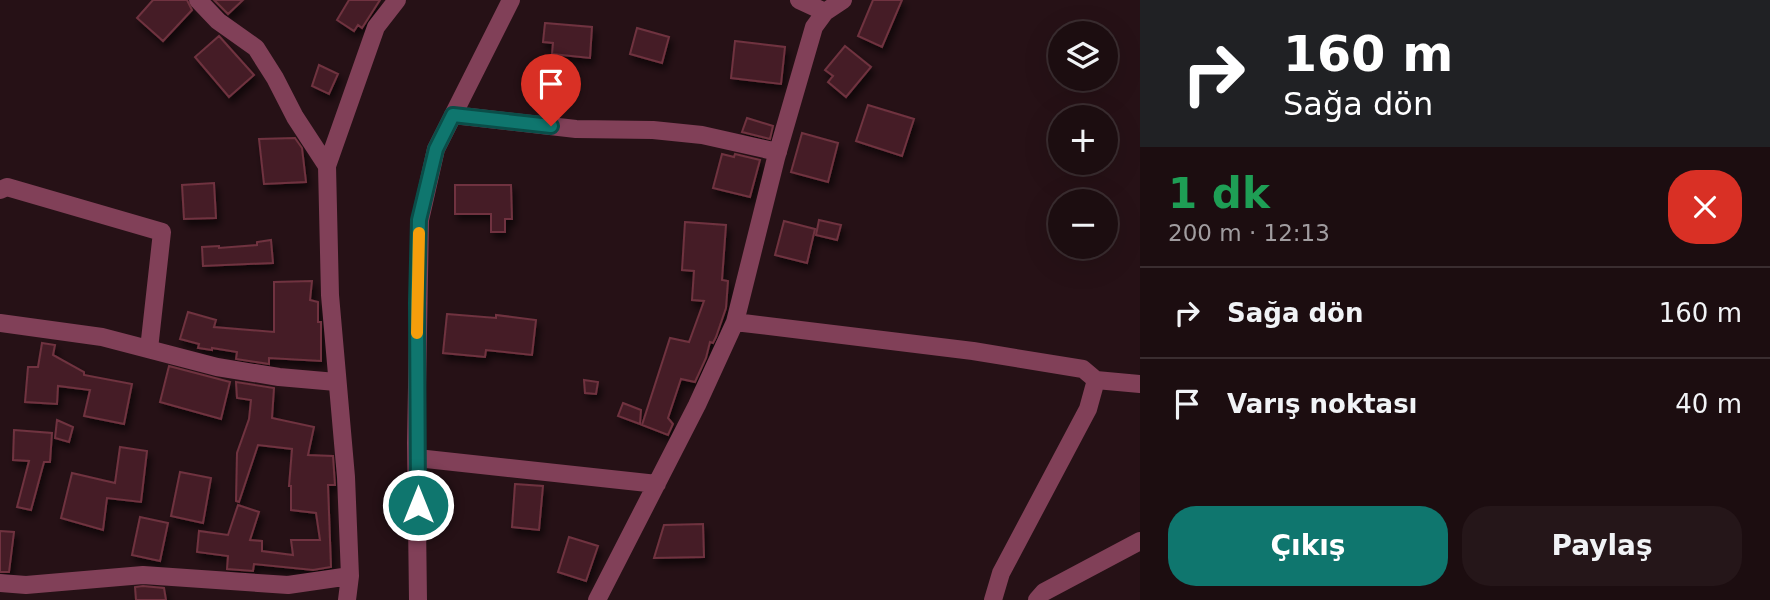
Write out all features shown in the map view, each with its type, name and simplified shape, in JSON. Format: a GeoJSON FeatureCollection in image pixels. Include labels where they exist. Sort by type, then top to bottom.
{"type":"FeatureCollection","features":[{"type":"Feature","properties":{"kind":"street"},"geometry":{"type":"LineString","coordinates":[[198,0],[218,21],[256,48],[295,117],[327,166]]}},
{"type":"Feature","properties":{"kind":"street"},"geometry":{"type":"LineString","coordinates":[[347,600],[350,576],[346,477],[330,295],[327,166],[376,27],[397,0]]}},
{"type":"Feature","properties":{"kind":"street"},"geometry":{"type":"LineString","coordinates":[[418,600],[419,220],[436,149],[512,0]]}},
{"type":"Feature","properties":{"kind":"street"},"geometry":{"type":"LineString","coordinates":[[799,0],[825,12]]}},
{"type":"Feature","properties":{"kind":"street"},"geometry":{"type":"LineString","coordinates":[[597,600],[657,484],[735,322],[778,152],[814,27],[825,12],[843,0]]}},
{"type":"Feature","properties":{"kind":"street"},"geometry":{"type":"LineString","coordinates":[[453,115],[576,129],[653,130],[702,135],[778,152]]}},
{"type":"Feature","properties":{"kind":"street"},"geometry":{"type":"LineString","coordinates":[[0,190],[7,187],[162,232],[149,349]]}},
{"type":"Feature","properties":{"kind":"street"},"geometry":{"type":"LineString","coordinates":[[735,322],[973,351],[1083,369],[1096,380],[1140,384]]}},
{"type":"Feature","properties":{"kind":"street"},"geometry":{"type":"LineString","coordinates":[[0,323],[102,337],[217,367],[279,377],[336,382]]}},
{"type":"Feature","properties":{"kind":"street"},"geometry":{"type":"LineString","coordinates":[[993,600],[1001,573],[1088,409],[1096,380]]}},
{"type":"Feature","properties":{"kind":"street"},"geometry":{"type":"LineString","coordinates":[[417,458],[657,484]]}},
{"type":"Feature","properties":{"kind":"street"},"geometry":{"type":"LineString","coordinates":[[1037,600],[1044,592],[1140,541]]}},
{"type":"Feature","properties":{"kind":"street"},"geometry":{"type":"LineString","coordinates":[[0,583],[24,592],[144,575],[288,584],[350,576]]}},
{"type":"Feature","properties":{"kind":"building"},"geometry":{"type":"Polygon","coordinates":[[[153,0],[187,0],[192,10],[163,41],[137,18],[153,0]]]}},
{"type":"Feature","properties":{"kind":"building"},"geometry":{"type":"Polygon","coordinates":[[[214,0],[243,0],[228,14],[214,0]]]}},
{"type":"Feature","properties":{"kind":"building"},"geometry":{"type":"Polygon","coordinates":[[[349,0],[380,0],[362,28],[358,25],[354,31],[337,20],[349,0]]]}},
{"type":"Feature","properties":{"kind":"building"},"geometry":{"type":"Polygon","coordinates":[[[873,0],[902,0],[882,47],[858,36],[873,0]]]}},
{"type":"Feature","properties":{"kind":"building"},"geometry":{"type":"Polygon","coordinates":[[[545,23],[592,27],[590,58],[552,54],[553,43],[543,42],[545,23]]]}},
{"type":"Feature","properties":{"kind":"building"},"geometry":{"type":"Polygon","coordinates":[[[637,28],[669,37],[662,63],[630,54],[637,28]]]}},
{"type":"Feature","properties":{"kind":"building"},"geometry":{"type":"Polygon","coordinates":[[[219,36],[254,75],[229,97],[195,57],[219,36]]]}},
{"type":"Feature","properties":{"kind":"building"},"geometry":{"type":"Polygon","coordinates":[[[735,41],[785,47],[781,84],[731,78],[735,41]]]}},
{"type":"Feature","properties":{"kind":"building"},"geometry":{"type":"Polygon","coordinates":[[[845,46],[871,67],[846,97],[828,82],[833,76],[825,70],[845,46]]]}},
{"type":"Feature","properties":{"kind":"building"},"geometry":{"type":"Polygon","coordinates":[[[319,65],[338,74],[329,94],[312,86],[319,65]]]}},
{"type":"Feature","properties":{"kind":"building"},"geometry":{"type":"Polygon","coordinates":[[[868,105],[914,119],[902,156],[856,141],[868,105]]]}},
{"type":"Feature","properties":{"kind":"building"},"geometry":{"type":"Polygon","coordinates":[[[747,118],[773,126],[770,139],[742,132],[747,118]]]}},
{"type":"Feature","properties":{"kind":"building"},"geometry":{"type":"Polygon","coordinates":[[[802,133],[838,143],[828,182],[791,172],[802,133]]]}},
{"type":"Feature","properties":{"kind":"building"},"geometry":{"type":"Polygon","coordinates":[[[295,138],[302,148],[306,182],[264,184],[259,139],[295,138]]]}},
{"type":"Feature","properties":{"kind":"building"},"geometry":{"type":"Polygon","coordinates":[[[722,154],[760,160],[750,197],[713,188],[722,154]]]}},
{"type":"Feature","properties":{"kind":"building"},"geometry":{"type":"Polygon","coordinates":[[[214,183],[216,218],[184,219],[182,185],[214,183]]]}},
{"type":"Feature","properties":{"kind":"building"},"geometry":{"type":"Polygon","coordinates":[[[455,185],[511,185],[512,219],[505,219],[505,232],[491,232],[491,214],[455,214],[455,185]]]}},
{"type":"Feature","properties":{"kind":"building"},"geometry":{"type":"Polygon","coordinates":[[[819,220],[841,225],[837,240],[816,235],[819,220]]]}},
{"type":"Feature","properties":{"kind":"building"},"geometry":{"type":"Polygon","coordinates":[[[784,221],[815,229],[807,263],[775,255],[784,221]]]}},
{"type":"Feature","properties":{"kind":"building"},"geometry":{"type":"Polygon","coordinates":[[[685,222],[726,225],[722,280],[728,281],[726,308],[695,382],[681,379],[668,418],[673,424],[668,435],[642,425],[670,338],[689,342],[704,301],[692,300],[694,271],[682,270],[685,222]]]}},
{"type":"Feature","properties":{"kind":"building"},"geometry":{"type":"Polygon","coordinates":[[[271,240],[273,263],[203,266],[202,247],[257,245],[257,242],[271,240]]]}},
{"type":"Feature","properties":{"kind":"building"},"geometry":{"type":"Polygon","coordinates":[[[312,281],[310,300],[318,302],[318,322],[321,322],[321,361],[269,358],[269,364],[236,359],[237,352],[198,348],[199,344],[180,339],[188,312],[216,320],[214,327],[274,332],[274,282],[312,281]]]}},
{"type":"Feature","properties":{"kind":"building"},"geometry":{"type":"Polygon","coordinates":[[[447,314],[496,318],[496,315],[536,320],[532,355],[486,350],[485,357],[443,353],[447,314]]]}},
{"type":"Feature","properties":{"kind":"building"},"geometry":{"type":"Polygon","coordinates":[[[42,343],[55,345],[53,355],[84,372],[84,375],[132,384],[124,424],[84,416],[90,390],[58,386],[57,404],[25,402],[28,367],[38,367],[42,343]]]}},
{"type":"Feature","properties":{"kind":"building"},"geometry":{"type":"Polygon","coordinates":[[[169,366],[230,382],[221,419],[160,402],[169,366]]]}},
{"type":"Feature","properties":{"kind":"building"},"geometry":{"type":"Polygon","coordinates":[[[584,380],[598,382],[596,394],[585,393],[584,380]]]}},
{"type":"Feature","properties":{"kind":"building"},"geometry":{"type":"Polygon","coordinates":[[[236,382],[274,388],[272,418],[314,427],[308,455],[333,456],[335,485],[328,485],[331,567],[313,570],[254,564],[253,571],[227,569],[228,556],[197,552],[199,531],[228,535],[238,505],[259,512],[250,540],[262,541],[262,551],[293,555],[291,540],[320,540],[316,513],[291,510],[289,486],[292,449],[258,445],[239,502],[236,501],[237,453],[249,419],[251,400],[237,398],[236,382]]]}},
{"type":"Feature","properties":{"kind":"building"},"geometry":{"type":"Polygon","coordinates":[[[623,403],[641,410],[640,424],[618,416],[623,403]]]}},
{"type":"Feature","properties":{"kind":"building"},"geometry":{"type":"Polygon","coordinates":[[[57,420],[73,427],[69,442],[55,438],[57,420]]]}},
{"type":"Feature","properties":{"kind":"building"},"geometry":{"type":"Polygon","coordinates":[[[14,430],[52,433],[50,462],[44,462],[31,510],[17,507],[29,461],[13,460],[14,430]]]}},
{"type":"Feature","properties":{"kind":"building"},"geometry":{"type":"Polygon","coordinates":[[[120,447],[147,451],[141,502],[107,498],[103,530],[61,518],[72,473],[115,483],[120,447]]]}},
{"type":"Feature","properties":{"kind":"building"},"geometry":{"type":"Polygon","coordinates":[[[180,472],[211,478],[203,523],[171,516],[180,472]]]}},
{"type":"Feature","properties":{"kind":"building"},"geometry":{"type":"Polygon","coordinates":[[[515,484],[543,486],[539,530],[512,527],[515,484]]]}},
{"type":"Feature","properties":{"kind":"building"},"geometry":{"type":"Polygon","coordinates":[[[140,517],[168,523],[160,561],[132,555],[140,517]]]}},
{"type":"Feature","properties":{"kind":"building"},"geometry":{"type":"Polygon","coordinates":[[[703,524],[704,557],[654,558],[664,525],[703,524]]]}},
{"type":"Feature","properties":{"kind":"building"},"geometry":{"type":"Polygon","coordinates":[[[0,531],[14,532],[9,572],[0,572],[0,531]]]}},
{"type":"Feature","properties":{"kind":"building"},"geometry":{"type":"Polygon","coordinates":[[[569,537],[598,546],[586,581],[558,572],[569,537]]]}},
{"type":"Feature","properties":{"kind":"building"},"geometry":{"type":"Polygon","coordinates":[[[135,587],[164,588],[166,600],[136,600],[135,587]]]}},
{"type":"Feature","properties":{"kind":"slow traffic"},"geometry":{"type":"LineString","coordinates":[[417,333],[419,233]]}},
{"type":"Feature","properties":{"kind":"route"},"geometry":{"type":"LineString","coordinates":[[418,505],[416,443],[419,220],[436,149],[453,115],[551,126]]}}]}
